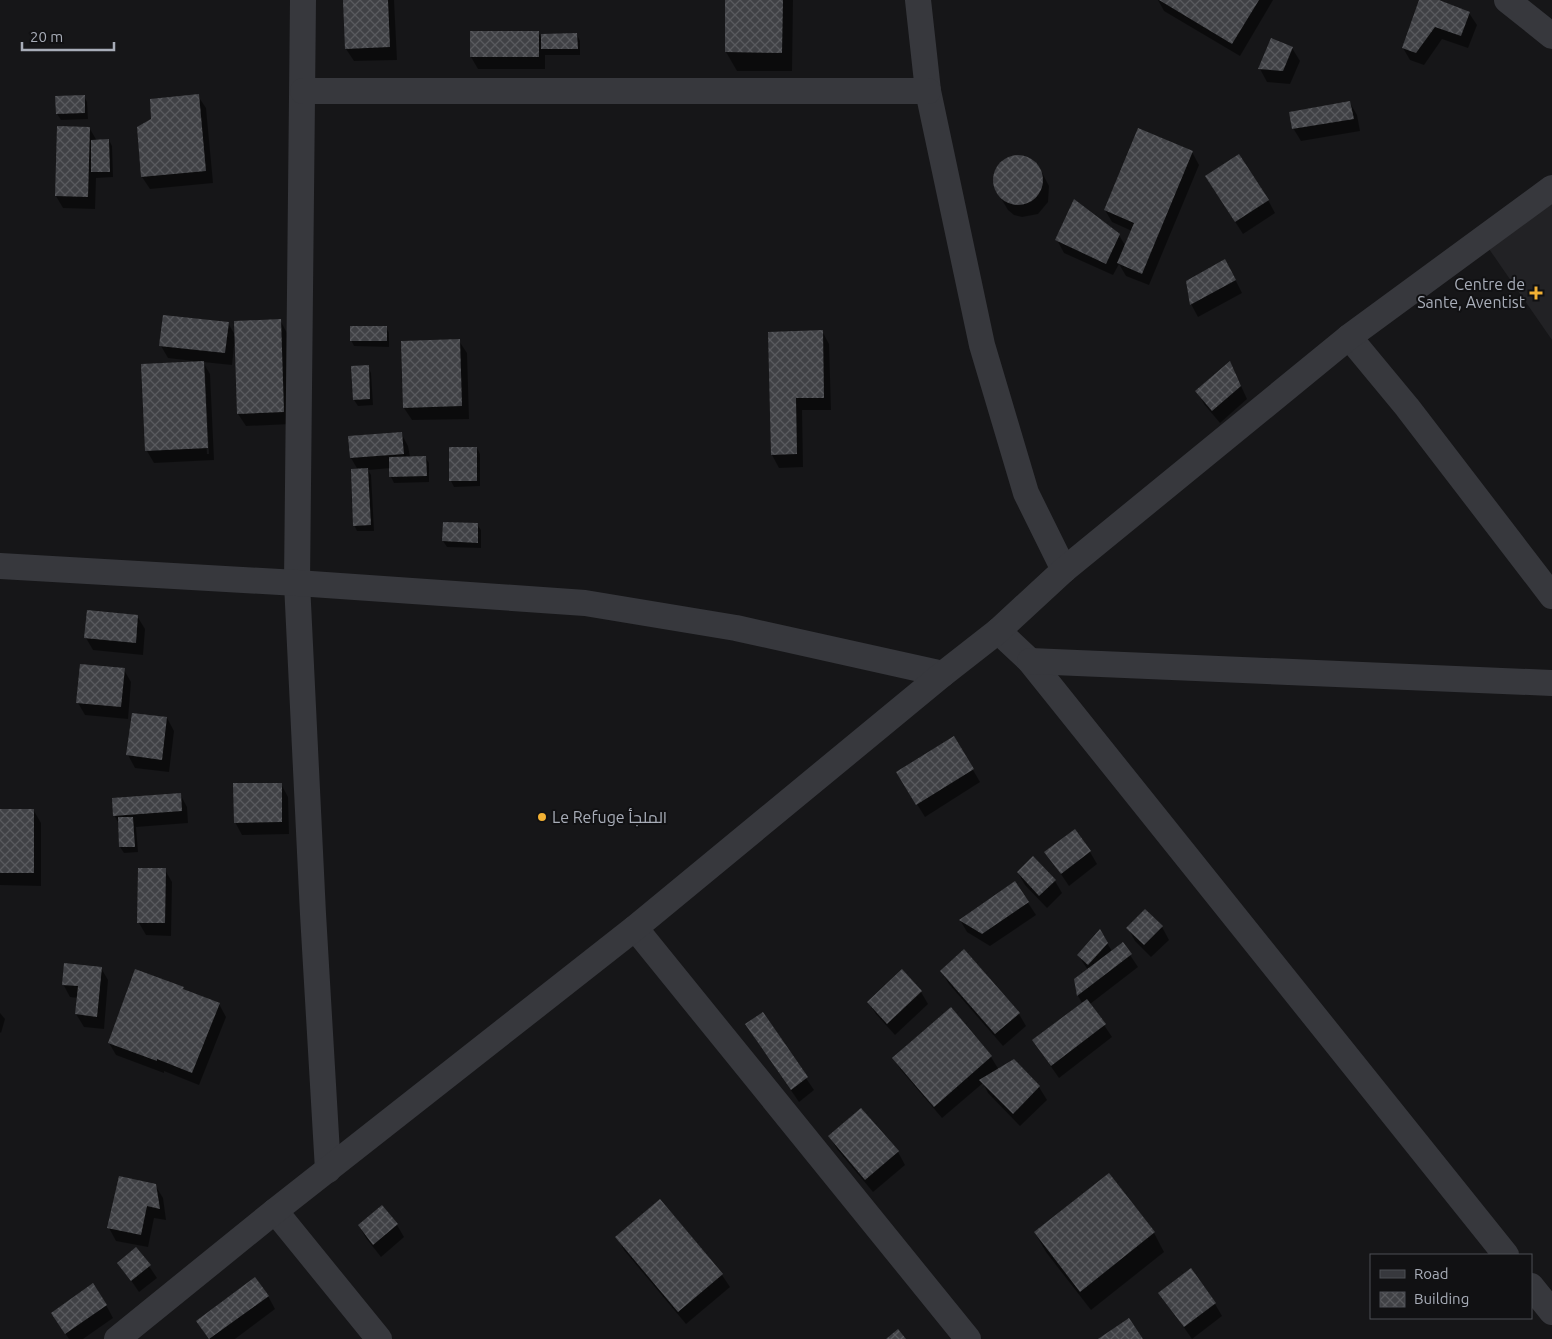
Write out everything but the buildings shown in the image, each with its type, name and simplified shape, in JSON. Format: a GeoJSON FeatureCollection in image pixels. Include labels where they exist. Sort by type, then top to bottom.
{"type":"FeatureCollection","features":[{"type":"Feature","properties":{"kind":"street"},"geometry":{"type":"LineString","coordinates":[[303,0],[297,583],[313,924],[328,1170]]}},
{"type":"Feature","properties":{"kind":"street"},"geometry":{"type":"LineString","coordinates":[[918,0],[928,91],[982,345],[1026,493],[1064,570]]}},
{"type":"Feature","properties":{"kind":"street"},"geometry":{"type":"LineString","coordinates":[[1508,0],[1552,36]]}},
{"type":"Feature","properties":{"kind":"street"},"geometry":{"type":"LineString","coordinates":[[303,91],[928,91]]}},
{"type":"Feature","properties":{"kind":"street"},"geometry":{"type":"LineString","coordinates":[[117,1339],[275,1211],[635,928],[943,674],[998,631],[1064,570],[1349,337],[1552,188]]}},
{"type":"Feature","properties":{"kind":"street"},"geometry":{"type":"LineString","coordinates":[[1349,337],[1407,407],[1552,596]]}},
{"type":"Feature","properties":{"kind":"street"},"geometry":{"type":"LineString","coordinates":[[0,566],[297,583],[585,603],[736,628],[943,674]]}},
{"type":"Feature","properties":{"kind":"street"},"geometry":{"type":"LineString","coordinates":[[998,631],[1030,661],[1505,1254]]}},
{"type":"Feature","properties":{"kind":"street"},"geometry":{"type":"LineString","coordinates":[[1030,661],[1552,683]]}},
{"type":"Feature","properties":{"kind":"street"},"geometry":{"type":"LineString","coordinates":[[635,928],[968,1339]]}},
{"type":"Feature","properties":{"kind":"street"},"geometry":{"type":"LineString","coordinates":[[275,1211],[379,1339]]}},
{"type":"Feature","properties":{"kind":"street"},"geometry":{"type":"LineString","coordinates":[[1532,1287],[1552,1312]]}},
{"type":"Feature","properties":{"kind":"shaded area","name":"Centre de Sante, Aventist"},"geometry":{"type":"Polygon","coordinates":[[[1552,191],[1552,340],[1487,246],[1552,191]]]}},
{"type":"Feature","properties":{"kind":"place","name":"Centre de Sante, Aventist"},"geometry":{"type":"Point","coordinates":[1536,293]}},
{"type":"Feature","properties":{"kind":"place","name":"Le Refuge الملجأ"},"geometry":{"type":"Point","coordinates":[542,817]}}]}
